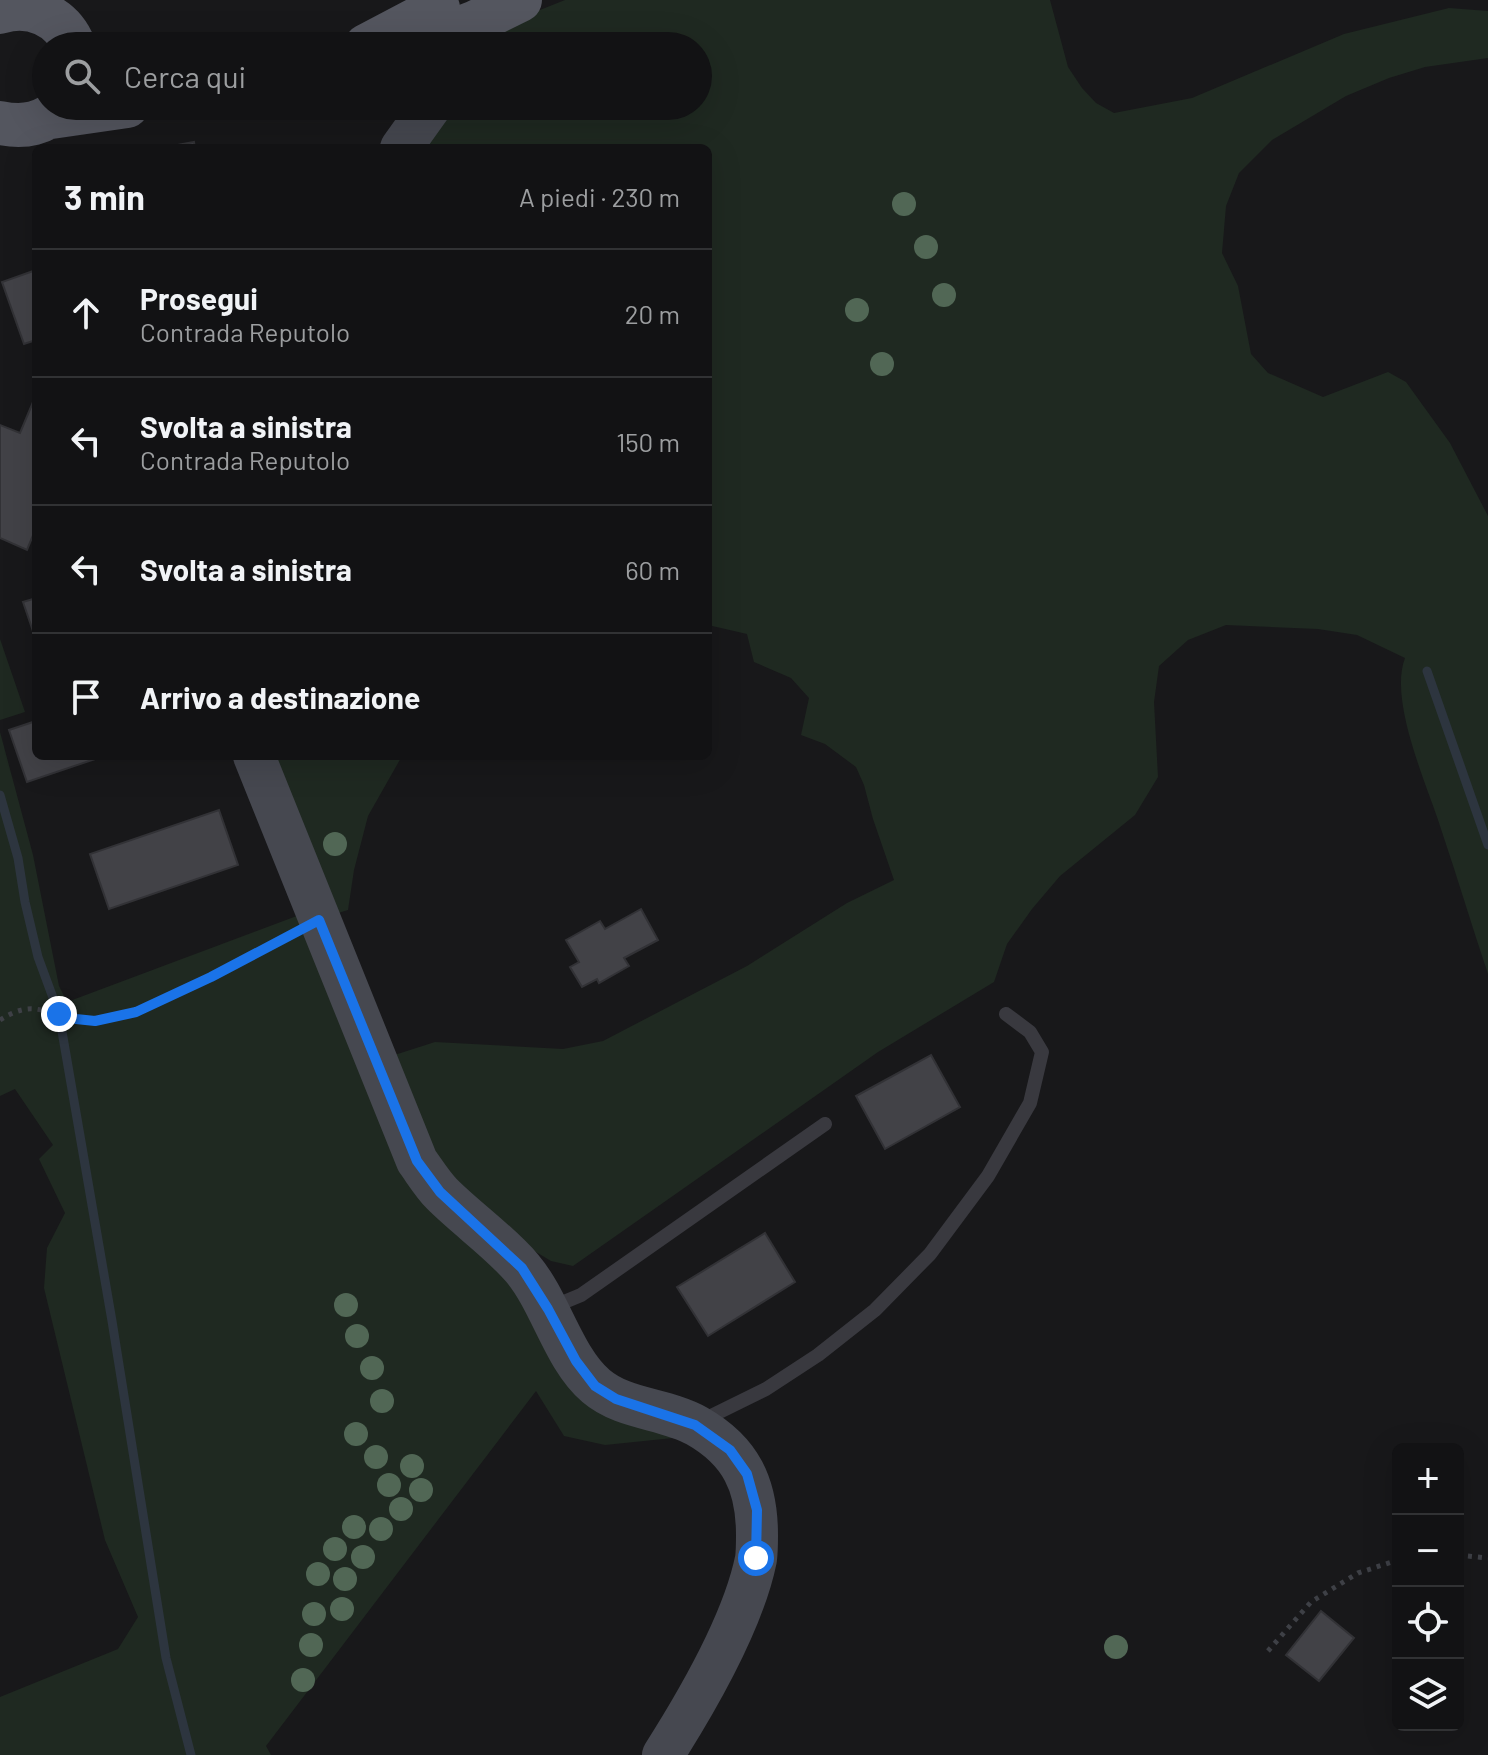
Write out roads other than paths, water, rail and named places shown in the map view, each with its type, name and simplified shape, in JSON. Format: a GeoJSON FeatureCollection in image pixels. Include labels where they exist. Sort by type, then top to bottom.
{"type":"FeatureCollection","features":[{"type":"Feature","properties":{"kind":"main road"},"geometry":{"type":"LineString","coordinates":[[415,32],[421,28],[435,29],[520,0]]}},
{"type":"Feature","properties":{"kind":"main road"},"geometry":{"type":"LineString","coordinates":[[0,12],[23,7],[43,12],[68,31]]}},
{"type":"Feature","properties":{"kind":"main road"},"geometry":{"type":"LineString","coordinates":[[0,123],[16,126],[42,120]]}},
{"type":"Feature","properties":{"kind":"street"},"geometry":{"type":"LineString","coordinates":[[404,144],[421,120]]}},
{"type":"Feature","properties":{"kind":"street"},"geometry":{"type":"LineString","coordinates":[[256,760],[417,1161],[440,1192],[522,1268],[576,1361],[595,1386],[616,1399],[695,1425],[730,1450],[747,1474],[757,1510],[756,1558],[737,1617],[689,1713],[663,1755]]}},
{"type":"Feature","properties":{"kind":"lane"},"geometry":{"type":"LineString","coordinates":[[695,1425],[766,1389],[818,1355],[875,1310],[930,1254],[988,1176],[1030,1103],[1042,1052],[1030,1032],[1006,1014]]}},
{"type":"Feature","properties":{"kind":"lane"},"geometry":{"type":"LineString","coordinates":[[548,1309],[581,1295],[825,1124]]}},
{"type":"Feature","properties":{"kind":"waterway"},"geometry":{"type":"LineString","coordinates":[[1427,671],[1488,845]]}},
{"type":"Feature","properties":{"kind":"waterway"},"geometry":{"type":"LineString","coordinates":[[0,795],[18,858],[38,957],[59,1014],[166,1658],[191,1755]]}}]}
